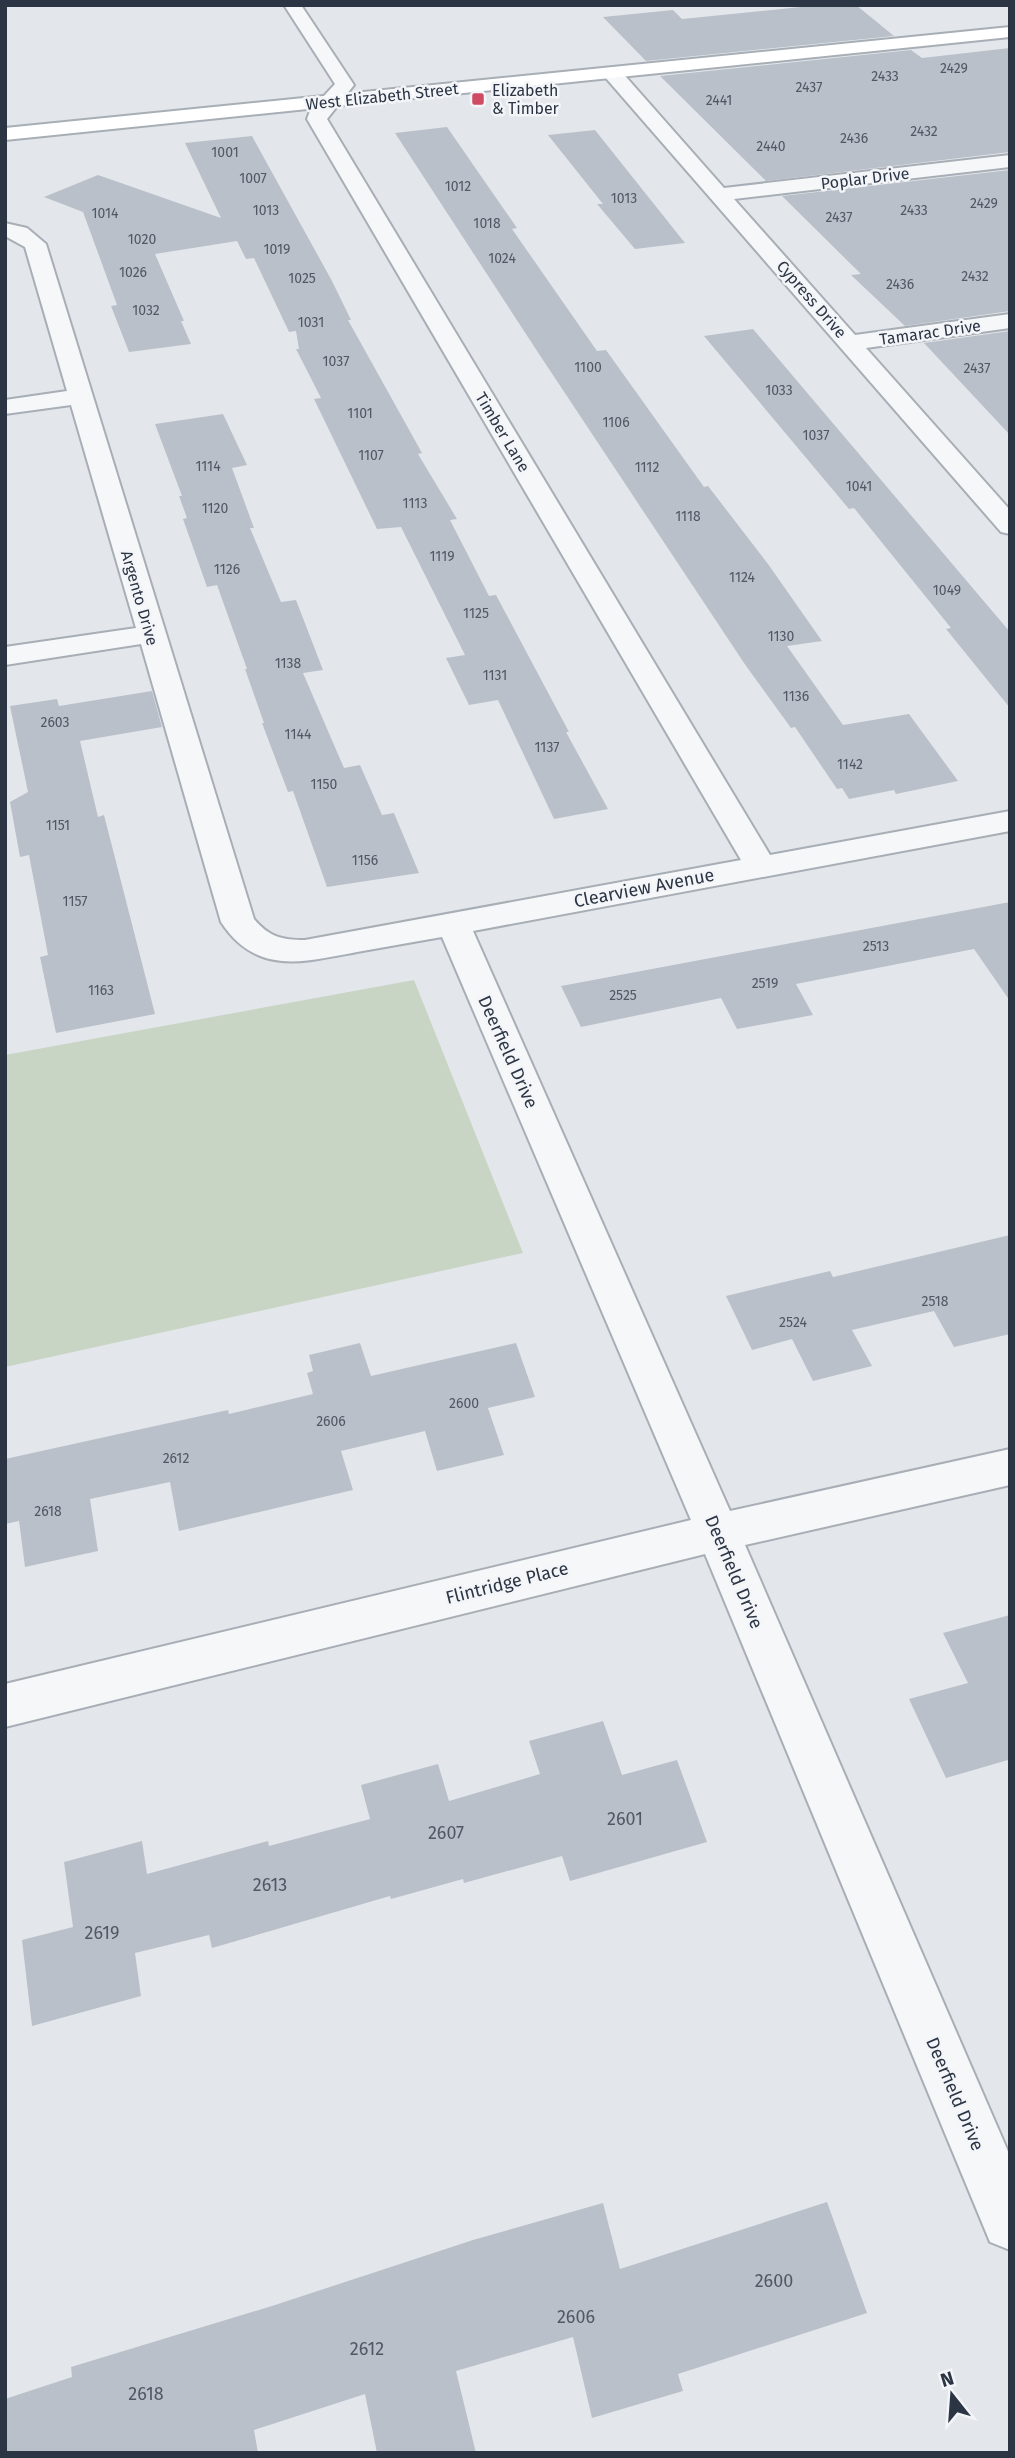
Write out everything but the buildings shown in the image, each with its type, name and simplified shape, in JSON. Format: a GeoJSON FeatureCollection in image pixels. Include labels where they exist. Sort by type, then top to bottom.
{"type":"FeatureCollection","features":[{"type":"Feature","properties":{"kind":"main road","name":"West Elizabeth Street"},"geometry":{"type":"LineString","coordinates":[[5,134],[1010,32]]}},
{"type":"Feature","properties":{"kind":"street","name":"Timber Lane"},"geometry":{"type":"LineString","coordinates":[[292,5],[345,86],[317,118],[760,866]]}},
{"type":"Feature","properties":{"kind":"street","name":"Cypress Drive"},"geometry":{"type":"LineString","coordinates":[[612,73],[1010,526]]}},
{"type":"Feature","properties":{"kind":"street","name":"Poplar Drive"},"geometry":{"type":"LineString","coordinates":[[721,194],[1010,161]]}},
{"type":"Feature","properties":{"kind":"street","name":"Argento Drive"},"geometry":{"type":"LineString","coordinates":[[12,231],[35,244],[238,922],[251,939],[277,952]]}},
{"type":"Feature","properties":{"kind":"street","name":"Tamarac Drive"},"geometry":{"type":"LineString","coordinates":[[851,342],[1010,321]]}},
{"type":"Feature","properties":{"kind":"street"},"geometry":{"type":"LineString","coordinates":[[5,407],[80,397]]}},
{"type":"Feature","properties":{"kind":"street"},"geometry":{"type":"LineString","coordinates":[[5,656],[150,634]]}},
{"type":"Feature","properties":{"kind":"street","name":"Clearview Avenue"},"geometry":{"type":"LineString","coordinates":[[277,952],[305,951],[1010,821]]}},
{"type":"Feature","properties":{"kind":"street","name":"Deerfield Drive"},"geometry":{"type":"LineString","coordinates":[[453,924],[718,1532],[1010,2222]]}},
{"type":"Feature","properties":{"kind":"street","name":"Flintridge Place"},"geometry":{"type":"LineString","coordinates":[[5,1706],[718,1532],[1010,1467]]}},
{"type":"Feature","properties":{"kind":"green space"},"geometry":{"type":"Polygon","coordinates":[[[414,980],[523,1253],[5,1367],[5,1055],[414,980]]]}},
{"type":"Feature","properties":{"kind":"place","name":"Elizabeth & Timber"},"geometry":{"type":"Point","coordinates":[478,99]}}]}
